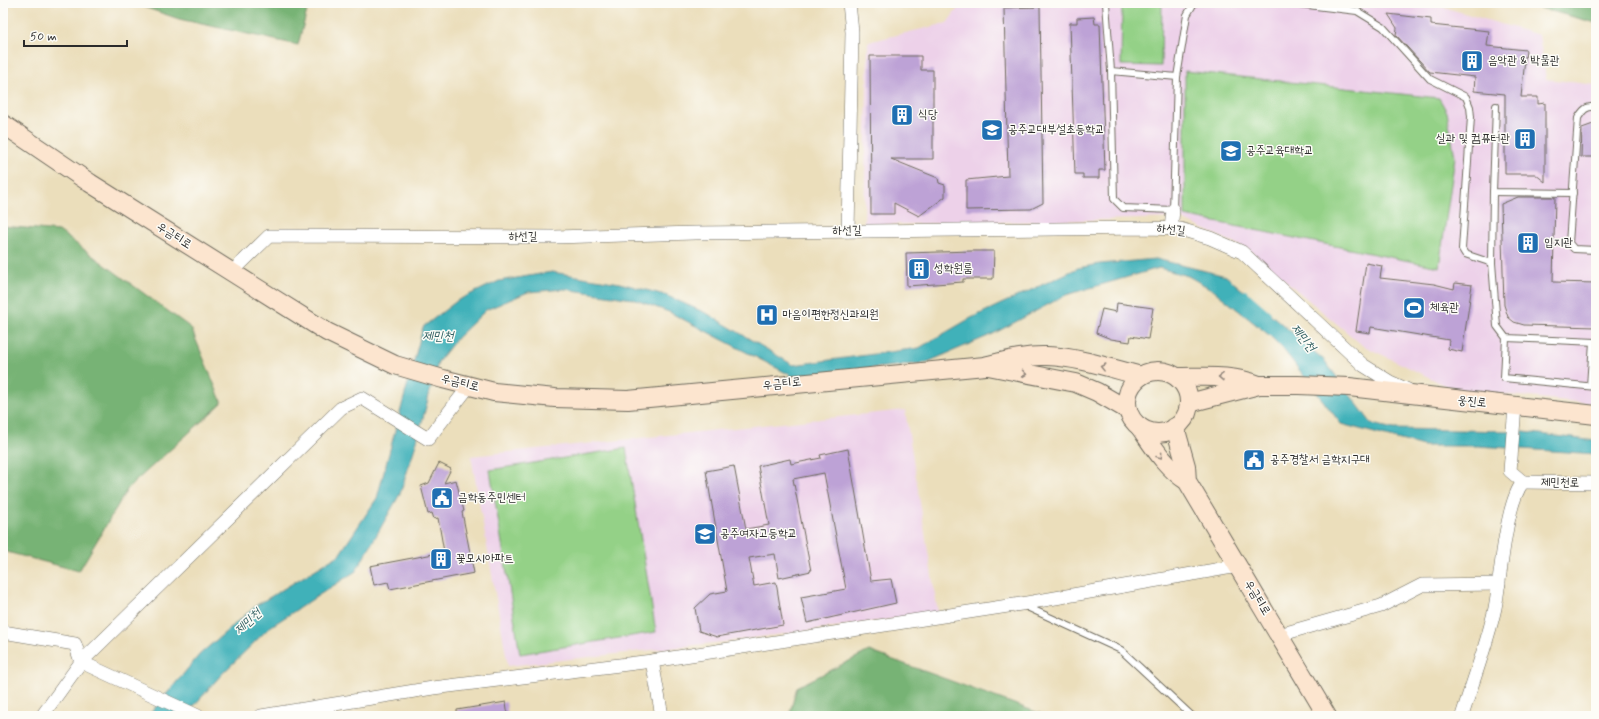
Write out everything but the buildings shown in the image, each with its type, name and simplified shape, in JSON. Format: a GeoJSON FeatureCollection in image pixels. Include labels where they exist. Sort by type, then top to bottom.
{"type":"FeatureCollection","features":[{"type":"Feature","properties":{"kind":"main road","name":"우금티로"},"geometry":{"type":"LineString","coordinates":[[3,124],[90,182],[327,332],[395,364],[443,379],[494,392],[555,398],[628,400],[985,366],[1017,358],[1046,356],[1075,359],[1141,376]]}},
{"type":"Feature","properties":{"kind":"main road","name":"우금티로"},"geometry":{"type":"LineString","coordinates":[[985,366],[1009,372],[1076,383],[1096,392],[1128,410]]}},
{"type":"Feature","properties":{"kind":"main road"},"geometry":{"type":"LineString","coordinates":[[1159,370],[1169,372],[1177,377],[1186,389],[1189,403],[1187,412],[1182,421],[1175,427],[1166,431],[1147,431],[1139,426],[1132,419],[1128,410],[1127,400],[1129,391],[1134,382],[1141,376],[1159,370]]}},
{"type":"Feature","properties":{"kind":"main road"},"geometry":{"type":"LineString","coordinates":[[1177,377],[1223,376],[1245,379],[1259,385]]}},
{"type":"Feature","properties":{"kind":"main road","name":"웅진로"},"geometry":{"type":"LineString","coordinates":[[1259,385],[1349,387],[1596,416]]}},
{"type":"Feature","properties":{"kind":"main road"},"geometry":{"type":"LineString","coordinates":[[1189,403],[1259,385]]}},
{"type":"Feature","properties":{"kind":"main road","name":"우금티로"},"geometry":{"type":"LineString","coordinates":[[1139,426],[1161,459],[1187,481],[1327,716]]}},
{"type":"Feature","properties":{"kind":"main road","name":"우금티로"},"geometry":{"type":"LineString","coordinates":[[1175,427],[1186,466],[1187,481]]}},
{"type":"Feature","properties":{"kind":"street"},"geometry":{"type":"LineString","coordinates":[[848,231],[852,32],[849,3]]}},
{"type":"Feature","properties":{"kind":"street"},"geometry":{"type":"LineString","coordinates":[[1172,229],[1173,210]]}},
{"type":"Feature","properties":{"kind":"street","name":"하선길"},"geometry":{"type":"LineString","coordinates":[[232,272],[269,236],[555,237],[848,231],[1180,229],[1210,238],[1242,252],[1364,365],[1390,382],[1421,396]]}},
{"type":"Feature","properties":{"kind":"street"},"geometry":{"type":"LineString","coordinates":[[42,716],[81,662],[340,408],[362,398],[428,439],[470,385]]}},
{"type":"Feature","properties":{"kind":"street"},"geometry":{"type":"LineString","coordinates":[[1462,716],[1494,609],[1508,528],[1517,489],[1523,482],[1510,471],[1515,406]]}},
{"type":"Feature","properties":{"kind":"street","name":"제민천로"},"geometry":{"type":"LineString","coordinates":[[1523,482],[1596,483]]}},
{"type":"Feature","properties":{"kind":"street"},"geometry":{"type":"LineString","coordinates":[[261,716],[433,688],[652,661],[1021,604],[1238,566]]}},
{"type":"Feature","properties":{"kind":"street"},"geometry":{"type":"LineString","coordinates":[[1279,635],[1380,606],[1422,585],[1499,584]]}},
{"type":"Feature","properties":{"kind":"street"},"geometry":{"type":"LineString","coordinates":[[3,632],[75,644],[81,662],[198,716]]}},
{"type":"Feature","properties":{"kind":"street"},"geometry":{"type":"LineString","coordinates":[[652,661],[662,716]]}},
{"type":"Feature","properties":{"kind":"lane"},"geometry":{"type":"LineString","coordinates":[[1106,3],[1111,71],[1114,199],[1123,208],[1173,210],[1177,77],[1187,15],[1194,3]]}},
{"type":"Feature","properties":{"kind":"lane"},"geometry":{"type":"LineString","coordinates":[[1291,3],[1357,12],[1383,28],[1430,79],[1466,97],[1470,107],[1471,117],[1462,249],[1465,254],[1492,263]]}},
{"type":"Feature","properties":{"kind":"lane"},"geometry":{"type":"LineString","coordinates":[[1111,71],[1177,77]]}},
{"type":"Feature","properties":{"kind":"lane"},"geometry":{"type":"LineString","coordinates":[[1496,106],[1492,263],[1497,326],[1506,338],[1504,378],[1593,387],[1594,342],[1506,338]]}},
{"type":"Feature","properties":{"kind":"lane"},"geometry":{"type":"LineString","coordinates":[[1596,107],[1590,106],[1583,110],[1578,118],[1569,243],[1574,249],[1596,250]]}},
{"type":"Feature","properties":{"kind":"lane"},"geometry":{"type":"LineString","coordinates":[[1493,192],[1573,194]]}},
{"type":"Feature","properties":{"kind":"lane"},"geometry":{"type":"LineString","coordinates":[[1021,604],[1121,650],[1192,716]]}},
{"type":"Feature","properties":{"kind":"shaded area","name":"공주교육대학교"},"geometry":{"type":"Polygon","coordinates":[[[962,3],[1429,3],[1539,35],[1546,79],[1596,85],[1596,404],[1453,389],[1362,345],[1249,250],[1180,218],[864,225],[868,42],[947,23],[962,3]]]}},
{"type":"Feature","properties":{"kind":"shaded area","name":"공주여자고등학교"},"geometry":{"type":"Polygon","coordinates":[[[905,410],[938,613],[723,642],[508,666],[471,456],[905,410]]]}},
{"type":"Feature","properties":{"kind":"green space"},"geometry":{"type":"Polygon","coordinates":[[[132,3],[309,3],[298,45],[179,19],[132,3]]]}},
{"type":"Feature","properties":{"kind":"green space"},"geometry":{"type":"Polygon","coordinates":[[[1122,3],[1162,3],[1161,66],[1121,65],[1122,3]]]}},
{"type":"Feature","properties":{"kind":"green space"},"geometry":{"type":"Polygon","coordinates":[[[1521,3],[1596,3],[1596,23],[1521,3]]]}},
{"type":"Feature","properties":{"kind":"green space"},"geometry":{"type":"Polygon","coordinates":[[[1185,71],[1439,98],[1447,112],[1455,157],[1439,267],[1185,216],[1185,71]]]}},
{"type":"Feature","properties":{"kind":"green space"},"geometry":{"type":"Polygon","coordinates":[[[3,226],[59,231],[191,328],[222,403],[128,488],[79,571],[3,551],[3,226]]]}},
{"type":"Feature","properties":{"kind":"green space"},"geometry":{"type":"Polygon","coordinates":[[[626,448],[656,632],[520,654],[490,470],[626,448]]]}},
{"type":"Feature","properties":{"kind":"green space"},"geometry":{"type":"Polygon","coordinates":[[[869,651],[1047,716],[789,716],[797,687],[869,651]]]}},
{"type":"Feature","properties":{"kind":"water","name":"제민천"},"geometry":{"type":"Polygon","coordinates":[[[1156,259],[1226,276],[1324,360],[1372,424],[1394,429],[1516,431],[1596,441],[1596,454],[1478,446],[1423,446],[1341,424],[1283,349],[1269,335],[1213,290],[1188,276],[1159,268],[1066,295],[993,334],[925,363],[792,376],[669,312],[633,299],[565,289],[528,292],[486,310],[457,338],[438,362],[416,444],[400,494],[356,571],[270,627],[221,675],[185,716],[148,716],[200,654],[257,605],[339,555],[377,498],[423,327],[458,300],[499,281],[552,272],[620,283],[665,295],[708,314],[793,365],[919,348],[969,319],[1078,268],[1100,264],[1156,259]]]}},
{"type":"Feature","properties":{"kind":"waterway","name":"제민천"},"geometry":{"type":"LineString","coordinates":[[1245,292],[1269,313]]}},
{"type":"Feature","properties":{"kind":"place","name":"음악관 & 박물관"},"geometry":{"type":"Point","coordinates":[1472,61]}},
{"type":"Feature","properties":{"kind":"place","name":"식당"},"geometry":{"type":"Point","coordinates":[902,115]}},
{"type":"Feature","properties":{"kind":"place","name":"공주교대부설초등학교"},"geometry":{"type":"Point","coordinates":[992,130]}},
{"type":"Feature","properties":{"kind":"place","name":"실과 및 컴퓨터관"},"geometry":{"type":"Point","coordinates":[1525,139]}},
{"type":"Feature","properties":{"kind":"place","name":"공주교육대학교"},"geometry":{"type":"Point","coordinates":[1231,151]}},
{"type":"Feature","properties":{"kind":"place","name":"입지관"},"geometry":{"type":"Point","coordinates":[1528,243]}},
{"type":"Feature","properties":{"kind":"place","name":"성학원룸"},"geometry":{"type":"Point","coordinates":[919,269]}},
{"type":"Feature","properties":{"kind":"place","name":"체육관"},"geometry":{"type":"Point","coordinates":[1414,308]}},
{"type":"Feature","properties":{"kind":"place","name":"마음이편한정신과의원"},"geometry":{"type":"Point","coordinates":[767,315]}},
{"type":"Feature","properties":{"kind":"place","name":"공주경찰서 금학지구대"},"geometry":{"type":"Point","coordinates":[1254,460]}},
{"type":"Feature","properties":{"kind":"place","name":"금학동주민센터"},"geometry":{"type":"Point","coordinates":[442,498]}},
{"type":"Feature","properties":{"kind":"place","name":"공주여자고등학교"},"geometry":{"type":"Point","coordinates":[705,534]}},
{"type":"Feature","properties":{"kind":"place","name":"꽃모시아파트"},"geometry":{"type":"Point","coordinates":[441,559]}}]}
